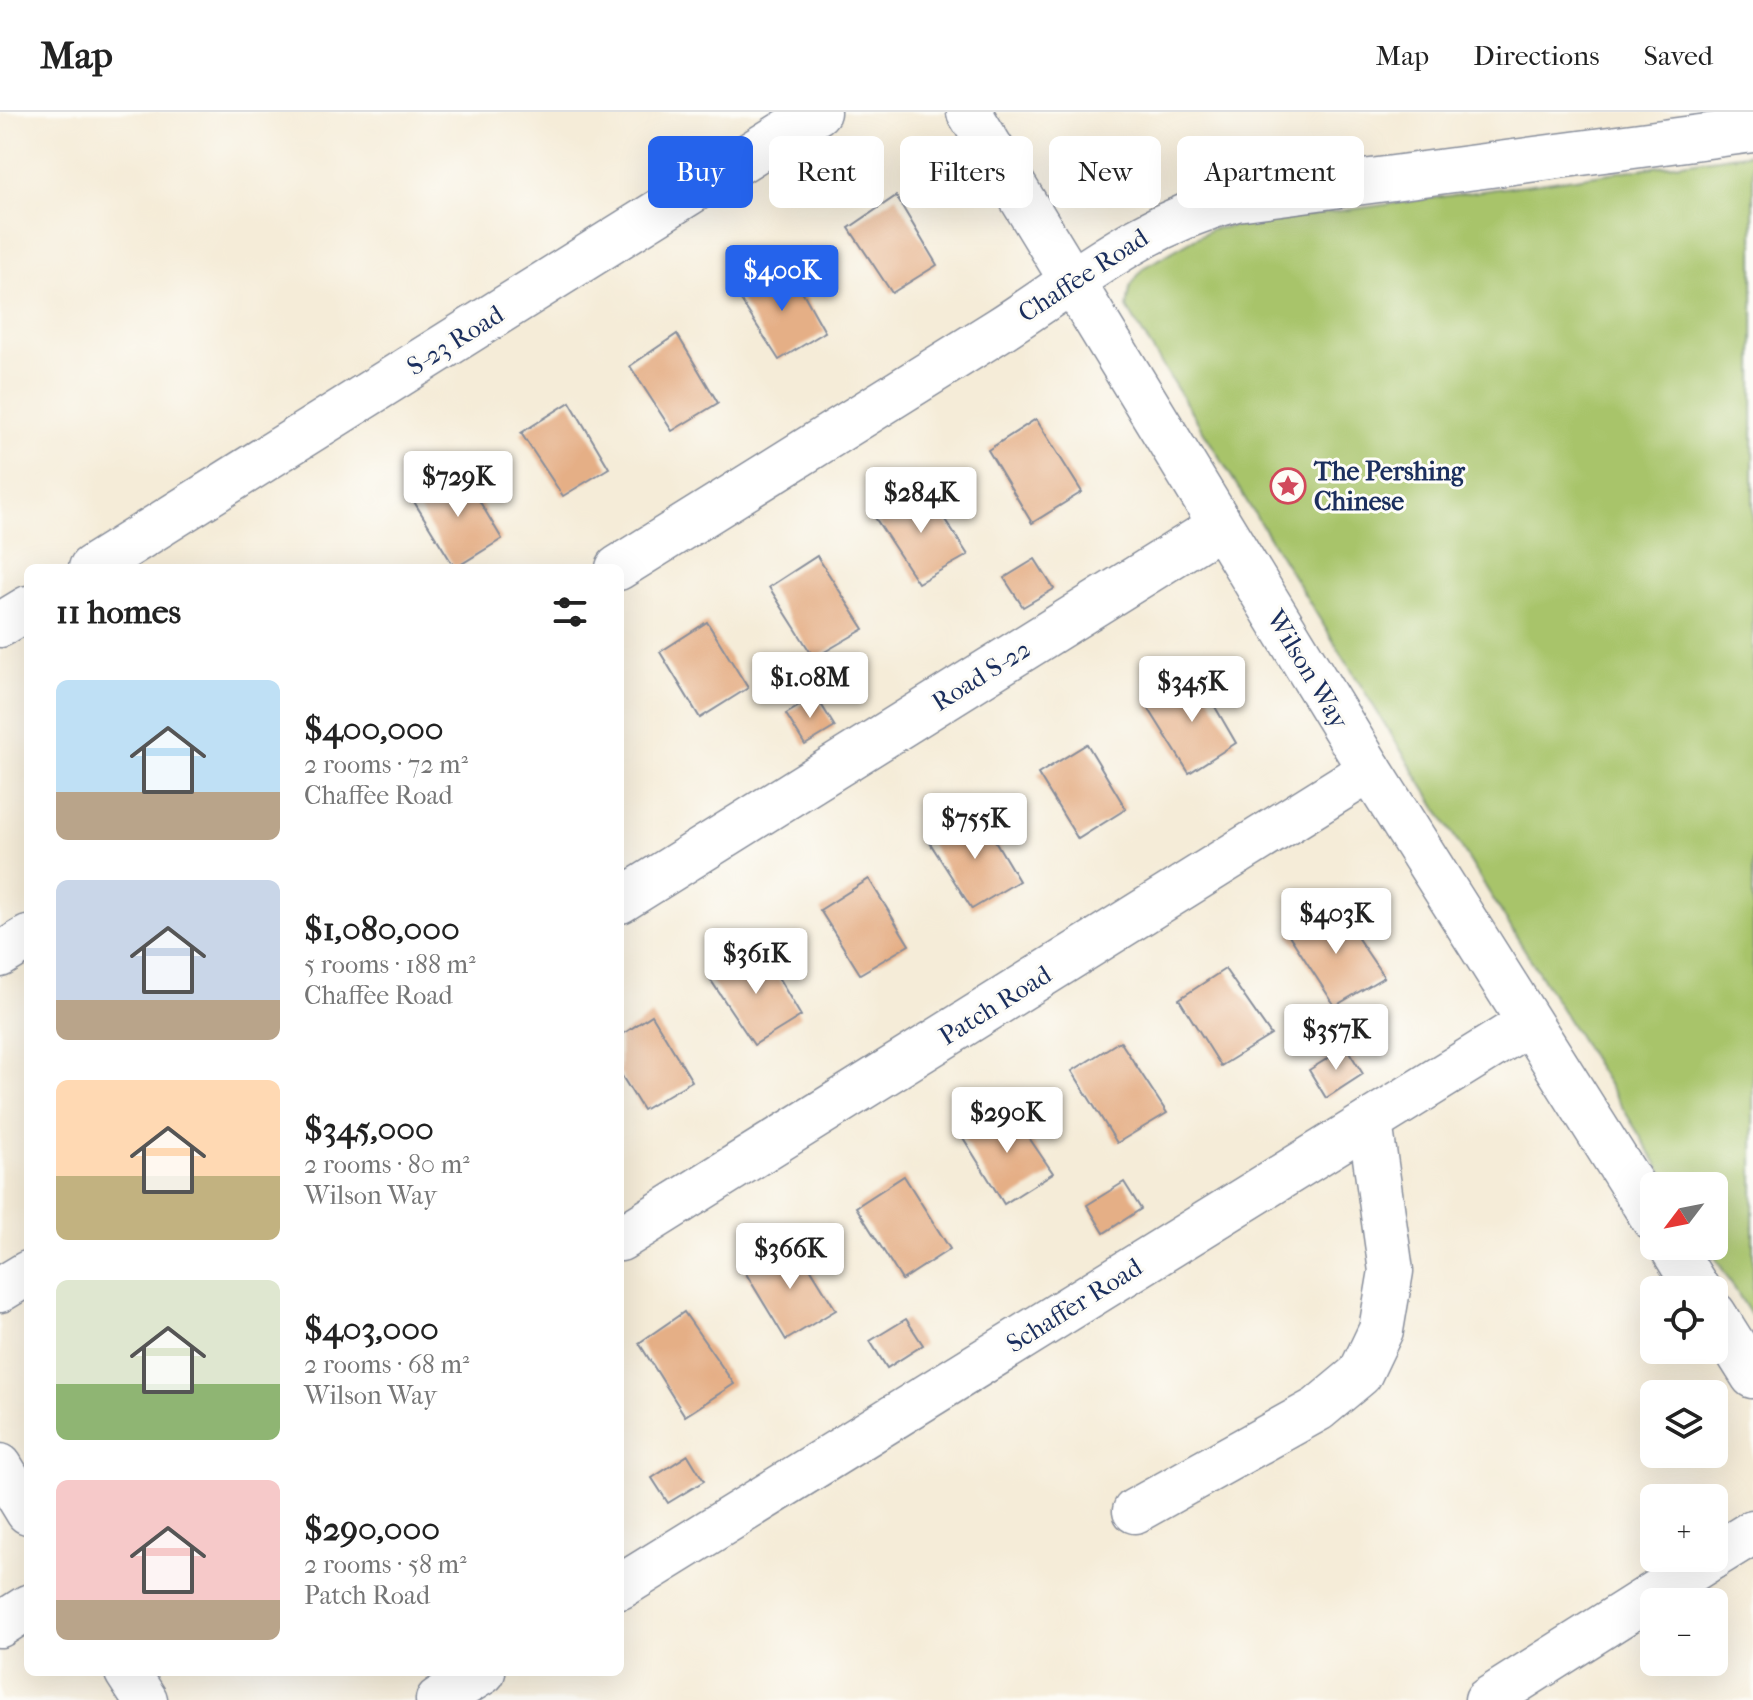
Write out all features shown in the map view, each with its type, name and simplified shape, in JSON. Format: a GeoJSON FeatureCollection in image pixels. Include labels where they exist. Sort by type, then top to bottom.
{"type":"FeatureCollection","features":[{"type":"Feature","properties":{"kind":"street","name":"S-23 Road"},"geometry":{"type":"LineString","coordinates":[[97,564],[818,112]]}},
{"type":"Feature","properties":{"kind":"street","name":"Wilson Way"},"geometry":{"type":"LineString","coordinates":[[969,112],[1370,770],[1640,1198]]}},
{"type":"Feature","properties":{"kind":"street","name":"Chaffee Road"},"geometry":{"type":"LineString","coordinates":[[624,564],[1073,281],[1121,247],[1199,209],[1236,199],[1753,130]]}},
{"type":"Feature","properties":{"kind":"street","name":"Road S-22"},"geometry":{"type":"LineString","coordinates":[[624,898],[1220,526]]}},
{"type":"Feature","properties":{"kind":"street"},"geometry":{"type":"LineString","coordinates":[[0,625],[24,610]]}},
{"type":"Feature","properties":{"kind":"street","name":"Patch Road"},"geometry":{"type":"LineString","coordinates":[[624,1236],[1370,770]]}},
{"type":"Feature","properties":{"kind":"street"},"geometry":{"type":"LineString","coordinates":[[0,955],[24,940]]}},
{"type":"Feature","properties":{"kind":"street","name":"Schaffer Road"},"geometry":{"type":"LineString","coordinates":[[624,1585],[1529,1023]]}},
{"type":"Feature","properties":{"kind":"street"},"geometry":{"type":"LineString","coordinates":[[1135,1511],[1318,1409],[1360,1374],[1381,1330],[1391,1271],[1370,1122]]}},
{"type":"Feature","properties":{"kind":"street"},"geometry":{"type":"LineString","coordinates":[[0,1290],[24,1275]]}},
{"type":"Feature","properties":{"kind":"street"},"geometry":{"type":"LineString","coordinates":[[1728,1336],[1753,1376]]}},
{"type":"Feature","properties":{"kind":"street"},"geometry":{"type":"LineString","coordinates":[[0,1466],[24,1505]]}},
{"type":"Feature","properties":{"kind":"street"},"geometry":{"type":"LineString","coordinates":[[1728,1548],[1753,1532]]}},
{"type":"Feature","properties":{"kind":"street"},"geometry":{"type":"LineString","coordinates":[[1487,1700],[1689,1572]]}},
{"type":"Feature","properties":{"kind":"street"},"geometry":{"type":"LineString","coordinates":[[0,1625],[24,1610]]}},
{"type":"Feature","properties":{"kind":"street"},"geometry":{"type":"LineString","coordinates":[[130,1676],[145,1700]]}},
{"type":"Feature","properties":{"kind":"street"},"geometry":{"type":"LineString","coordinates":[[438,1700],[477,1676]]}},
{"type":"Feature","properties":{"kind":"green space"},"geometry":{"type":"Polygon","coordinates":[[[1753,153],[1753,1318],[1717,1260],[1728,1260],[1728,1172],[1662,1172],[1127,308],[1130,287],[1143,268],[1212,229],[1753,153]]]}},
{"type":"Feature","properties":{"kind":"building"},"geometry":{"type":"Polygon","coordinates":[[[896,196],[900,208],[903,208],[937,265],[892,293],[849,228],[878,208],[884,208],[884,204],[896,196]]]}},
{"type":"Feature","properties":{"kind":"building"},"geometry":{"type":"Polygon","coordinates":[[[788,266],[825,332],[779,360],[738,296],[788,266]]]}},
{"type":"Feature","properties":{"kind":"building"},"geometry":{"type":"Polygon","coordinates":[[[677,334],[718,403],[672,431],[630,366],[677,334]]]}},
{"type":"Feature","properties":{"kind":"building"},"geometry":{"type":"Polygon","coordinates":[[[570,402],[609,468],[563,496],[521,433],[570,402]]]}},
{"type":"Feature","properties":{"kind":"building"},"geometry":{"type":"Polygon","coordinates":[[[1036,419],[1082,492],[1032,523],[988,450],[1036,419]]]}},
{"type":"Feature","properties":{"kind":"building"},"geometry":{"type":"Polygon","coordinates":[[[461,470],[502,539],[461,564],[453,564],[413,500],[461,470]]]}},
{"type":"Feature","properties":{"kind":"building"},"geometry":{"type":"Polygon","coordinates":[[[923,486],[968,555],[918,583],[874,516],[923,486]]]}},
{"type":"Feature","properties":{"kind":"building"},"geometry":{"type":"Polygon","coordinates":[[[817,556],[864,629],[814,658],[769,587],[817,556]]]}},
{"type":"Feature","properties":{"kind":"building"},"geometry":{"type":"Polygon","coordinates":[[[1035,559],[1054,589],[1023,607],[1004,578],[1035,559]]]}},
{"type":"Feature","properties":{"kind":"building"},"geometry":{"type":"Polygon","coordinates":[[[707,622],[748,688],[700,718],[660,652],[707,622]]]}},
{"type":"Feature","properties":{"kind":"building"},"geometry":{"type":"Polygon","coordinates":[[[1196,674],[1236,743],[1189,773],[1147,706],[1196,674]]]}},
{"type":"Feature","properties":{"kind":"building"},"geometry":{"type":"Polygon","coordinates":[[[816,696],[835,727],[805,745],[786,714],[816,696]]]}},
{"type":"Feature","properties":{"kind":"building"},"geometry":{"type":"Polygon","coordinates":[[[1087,744],[1126,809],[1078,839],[1038,774],[1087,744]]]}},
{"type":"Feature","properties":{"kind":"building"},"geometry":{"type":"Polygon","coordinates":[[[978,812],[1019,881],[972,909],[930,843],[978,812]]]}},
{"type":"Feature","properties":{"kind":"building"},"geometry":{"type":"Polygon","coordinates":[[[869,879],[909,945],[860,974],[820,910],[869,879]]]}},
{"type":"Feature","properties":{"kind":"building"},"geometry":{"type":"Polygon","coordinates":[[[1336,906],[1384,977],[1335,1006],[1289,935],[1336,906]]]}},
{"type":"Feature","properties":{"kind":"building"},"geometry":{"type":"Polygon","coordinates":[[[760,947],[801,1016],[754,1045],[710,979],[760,947]]]}},
{"type":"Feature","properties":{"kind":"building"},"geometry":{"type":"Polygon","coordinates":[[[1225,969],[1271,1035],[1221,1066],[1179,999],[1225,969]]]}},
{"type":"Feature","properties":{"kind":"building"},"geometry":{"type":"Polygon","coordinates":[[[652,1015],[692,1081],[643,1110],[624,1079],[624,1033],[652,1015]]]}},
{"type":"Feature","properties":{"kind":"building"},"geometry":{"type":"Polygon","coordinates":[[[1120,1041],[1167,1113],[1117,1143],[1072,1071],[1120,1041]]]}},
{"type":"Feature","properties":{"kind":"building"},"geometry":{"type":"Polygon","coordinates":[[[1346,1047],[1363,1074],[1326,1098],[1309,1070],[1346,1047]]]}},
{"type":"Feature","properties":{"kind":"building"},"geometry":{"type":"Polygon","coordinates":[[[1008,1107],[1053,1173],[1004,1204],[962,1136],[1008,1107]]]}},
{"type":"Feature","properties":{"kind":"building"},"geometry":{"type":"Polygon","coordinates":[[[904,1176],[950,1249],[902,1280],[856,1207],[904,1176]]]}},
{"type":"Feature","properties":{"kind":"building"},"geometry":{"type":"Polygon","coordinates":[[[1124,1182],[1141,1209],[1104,1233],[1087,1205],[1124,1182]]]}},
{"type":"Feature","properties":{"kind":"building"},"geometry":{"type":"Polygon","coordinates":[[[794,1242],[836,1310],[786,1340],[745,1272],[794,1242]]]}},
{"type":"Feature","properties":{"kind":"building"},"geometry":{"type":"Polygon","coordinates":[[[684,1312],[734,1384],[685,1416],[639,1343],[684,1312]]]}},
{"type":"Feature","properties":{"kind":"building"},"geometry":{"type":"Polygon","coordinates":[[[906,1319],[923,1345],[887,1368],[870,1341],[906,1319]]]}},
{"type":"Feature","properties":{"kind":"building"},"geometry":{"type":"Polygon","coordinates":[[[688,1455],[704,1481],[668,1503],[652,1478],[688,1455]]]}},
{"type":"Feature","properties":{"kind":"place","name":"The Pershing Chinese"},"geometry":{"type":"Point","coordinates":[1288,486]}}]}
